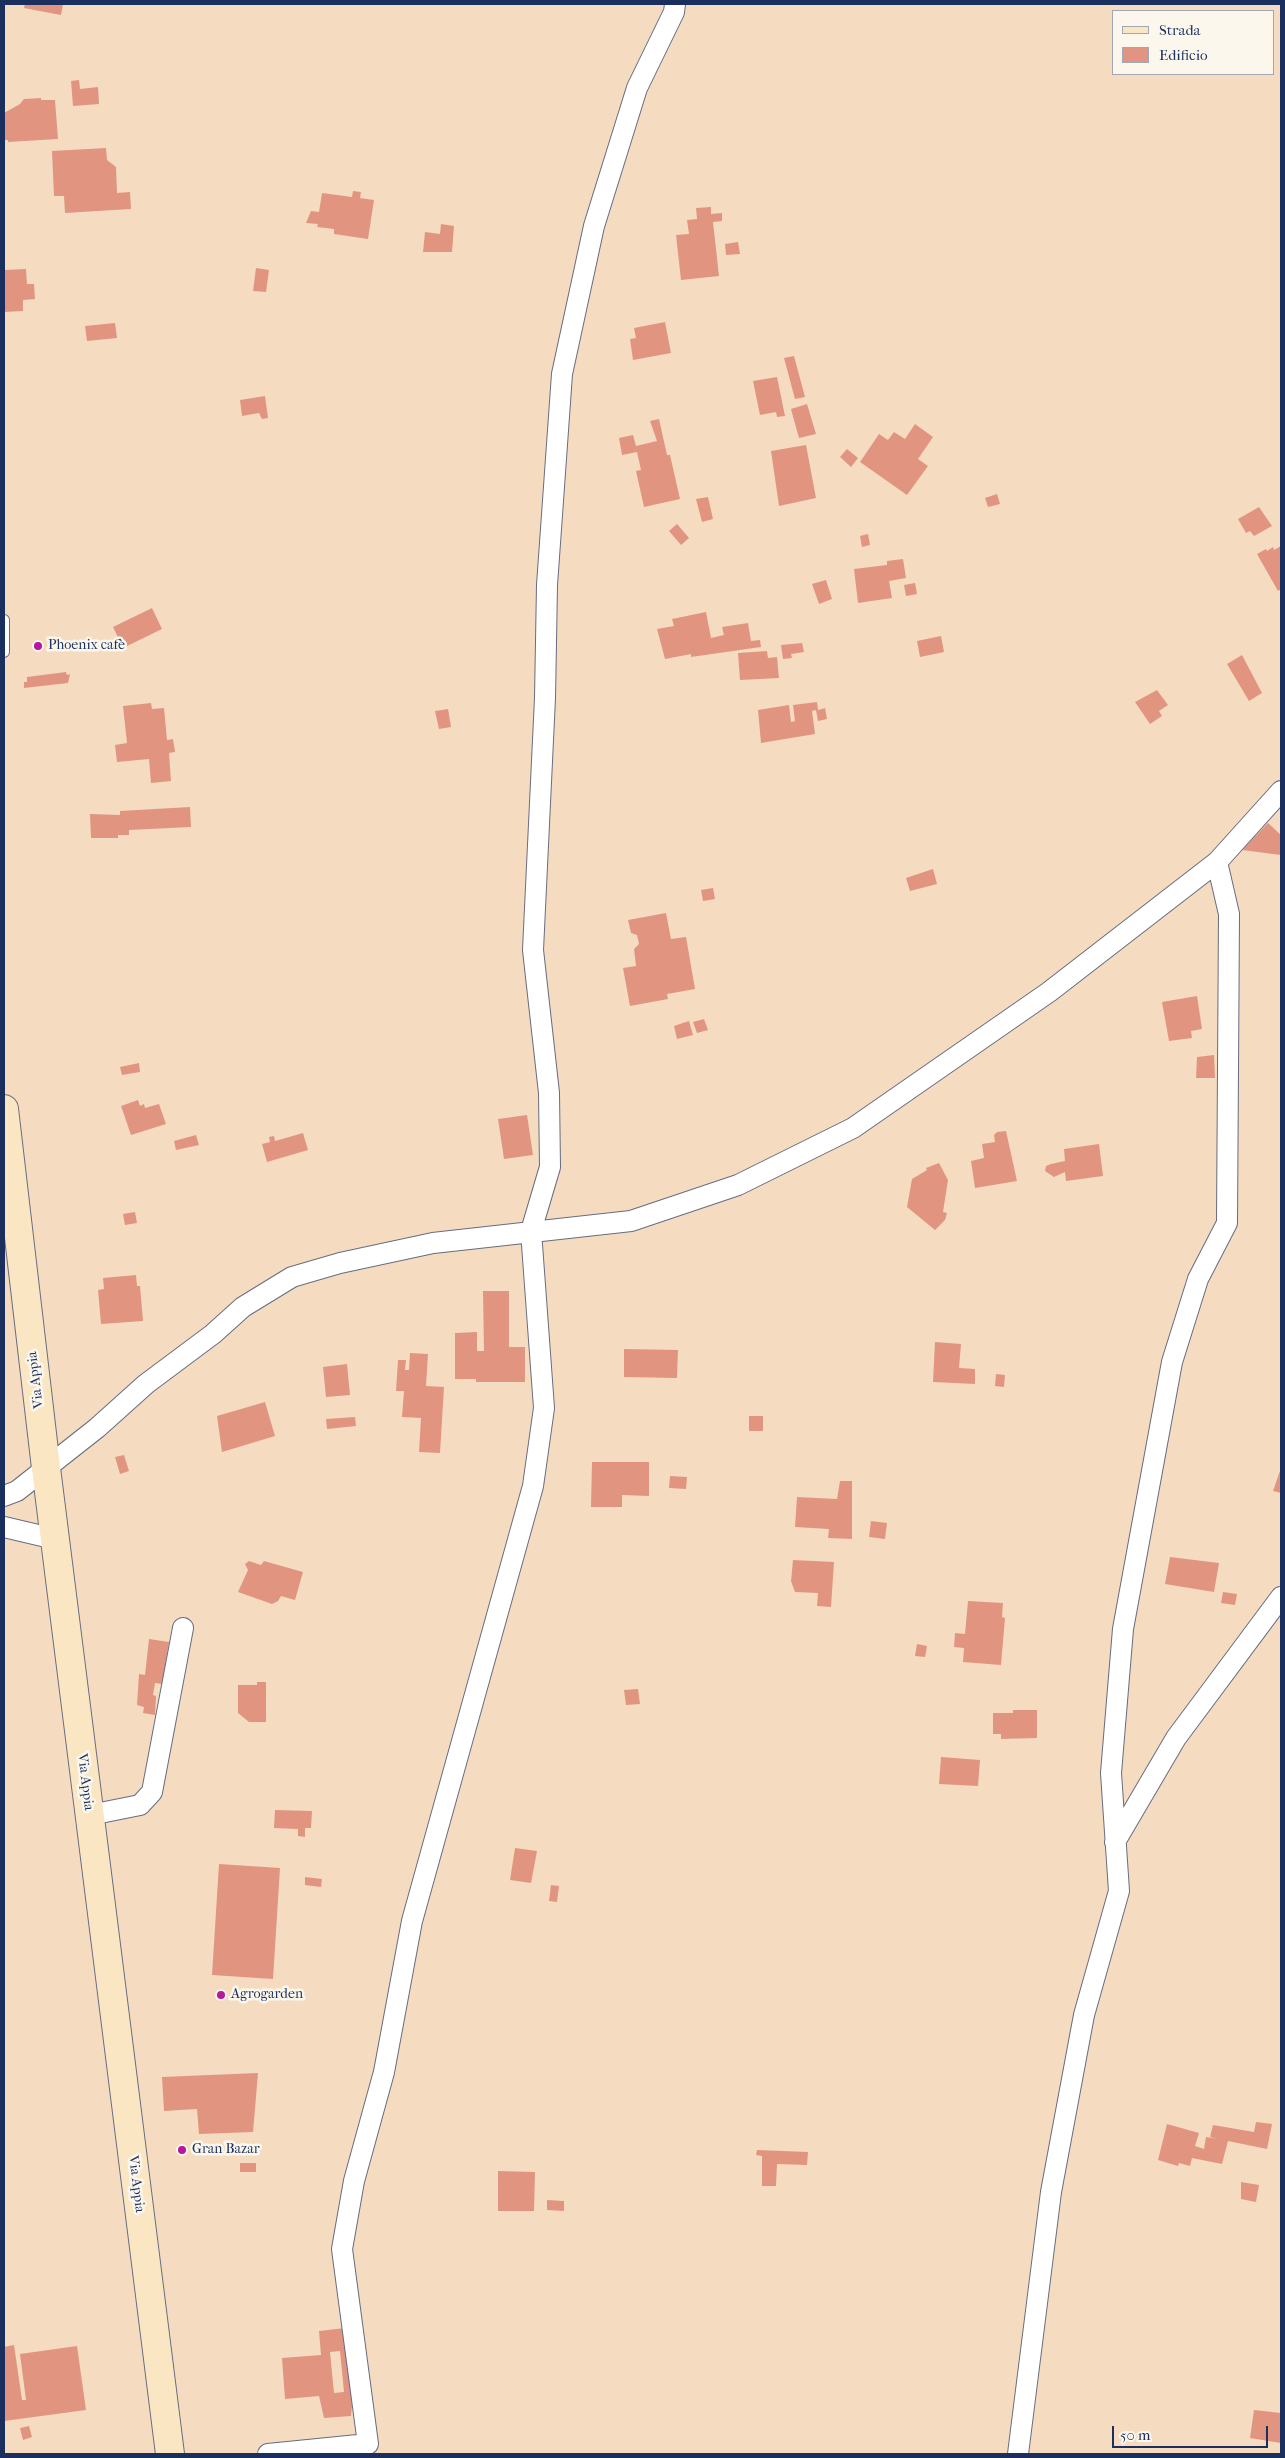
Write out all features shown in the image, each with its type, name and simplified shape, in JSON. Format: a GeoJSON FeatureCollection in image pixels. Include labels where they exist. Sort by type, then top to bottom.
{"type":"FeatureCollection","features":[{"type":"Feature","properties":{"kind":"main road","name":"Via Appia"},"geometry":{"type":"LineString","coordinates":[[4,1109],[46,1468],[170,2454]]}},
{"type":"Feature","properties":{"kind":"street"},"geometry":{"type":"LineString","coordinates":[[268,2454],[368,2444],[342,2249],[354,2181],[384,2072],[412,1922],[533,1486],[544,1408],[531,1231],[550,1167],[549,1092],[533,950],[545,698],[547,585],[562,374],[594,226],[637,88],[674,12],[675,4]]}},
{"type":"Feature","properties":{"kind":"street"},"geometry":{"type":"LineString","coordinates":[[4,1496],[17,1491],[97,1428],[146,1384],[213,1334],[243,1307],[292,1277],[340,1263],[433,1244],[531,1231],[631,1221],[738,1185],[853,1128],[1049,992],[1217,862],[1281,791]]}},
{"type":"Feature","properties":{"kind":"street"},"geometry":{"type":"LineString","coordinates":[[1018,2454],[1051,2192],[1084,2015],[1119,1891],[1110,1773],[1122,1629],[1172,1362],[1198,1279],[1227,1223],[1229,914],[1217,862]]}},
{"type":"Feature","properties":{"kind":"street"},"geometry":{"type":"LineString","coordinates":[[4,1527],[55,1539]]}},
{"type":"Feature","properties":{"kind":"street"},"geometry":{"type":"LineString","coordinates":[[1115,1842],[1176,1738],[1281,1597]]}},
{"type":"Feature","properties":{"kind":"street"},"geometry":{"type":"LineString","coordinates":[[90,1815],[140,1805],[152,1792],[183,1628]]}},
{"type":"Feature","properties":{"kind":"lane"},"geometry":{"type":"LineString","coordinates":[[4,620],[4,652]]}},
{"type":"Feature","properties":{"kind":"building"},"geometry":{"type":"Polygon","coordinates":[[[25,4],[63,4],[61,15],[24,8],[25,4]]]}},
{"type":"Feature","properties":{"kind":"building"},"geometry":{"type":"Polygon","coordinates":[[[79,80],[80,89],[98,87],[99,104],[73,106],[71,81],[79,80]]]}},
{"type":"Feature","properties":{"kind":"building"},"geometry":{"type":"Polygon","coordinates":[[[41,98],[41,100],[55,100],[58,139],[8,142],[8,140],[4,140],[4,113],[20,104],[24,99],[41,98]]]}},
{"type":"Feature","properties":{"kind":"building"},"geometry":{"type":"Polygon","coordinates":[[[106,148],[107,160],[116,167],[117,193],[130,192],[131,209],[65,213],[64,196],[54,196],[52,151],[106,148]]]}},
{"type":"Feature","properties":{"kind":"building"},"geometry":{"type":"Polygon","coordinates":[[[353,191],[361,192],[360,198],[374,200],[368,239],[334,234],[334,229],[317,227],[318,224],[306,223],[311,211],[319,212],[322,193],[352,197],[353,191]]]}},
{"type":"Feature","properties":{"kind":"building"},"geometry":{"type":"Polygon","coordinates":[[[711,207],[711,214],[722,213],[722,221],[713,222],[719,276],[681,280],[676,235],[689,234],[687,220],[697,219],[696,208],[711,207]]]}},
{"type":"Feature","properties":{"kind":"building"},"geometry":{"type":"Polygon","coordinates":[[[441,224],[454,226],[452,252],[423,252],[425,232],[440,234],[441,224]]]}},
{"type":"Feature","properties":{"kind":"building"},"geometry":{"type":"Polygon","coordinates":[[[738,242],[740,254],[726,255],[725,244],[738,242]]]}},
{"type":"Feature","properties":{"kind":"building"},"geometry":{"type":"Polygon","coordinates":[[[256,268],[269,270],[266,292],[253,291],[256,268]]]}},
{"type":"Feature","properties":{"kind":"building"},"geometry":{"type":"Polygon","coordinates":[[[26,269],[27,284],[34,284],[35,299],[23,300],[23,311],[4,312],[4,270],[26,269]]]}},
{"type":"Feature","properties":{"kind":"building"},"geometry":{"type":"Polygon","coordinates":[[[665,322],[671,353],[633,360],[630,339],[636,338],[634,328],[665,322]]]}},
{"type":"Feature","properties":{"kind":"building"},"geometry":{"type":"Polygon","coordinates":[[[115,323],[117,338],[87,341],[85,326],[115,323]]]}},
{"type":"Feature","properties":{"kind":"building"},"geometry":{"type":"Polygon","coordinates":[[[794,356],[805,397],[795,399],[784,358],[794,356]]]}},
{"type":"Feature","properties":{"kind":"building"},"geometry":{"type":"Polygon","coordinates":[[[777,377],[785,416],[777,417],[776,412],[760,415],[753,381],[777,377]]]}},
{"type":"Feature","properties":{"kind":"building"},"geometry":{"type":"Polygon","coordinates":[[[265,396],[268,418],[262,419],[259,413],[242,416],[240,400],[265,396]]]}},
{"type":"Feature","properties":{"kind":"building"},"geometry":{"type":"Polygon","coordinates":[[[807,404],[816,434],[799,438],[791,409],[807,404]]]}},
{"type":"Feature","properties":{"kind":"building"},"geometry":{"type":"Polygon","coordinates":[[[659,419],[680,499],[644,507],[636,471],[641,470],[637,452],[622,455],[619,438],[633,435],[636,446],[657,441],[650,421],[659,419]]]}},
{"type":"Feature","properties":{"kind":"building"},"geometry":{"type":"Polygon","coordinates":[[[915,424],[933,437],[918,459],[928,466],[907,495],[860,462],[879,434],[888,440],[894,432],[905,439],[915,424]]]}},
{"type":"Feature","properties":{"kind":"building"},"geometry":{"type":"Polygon","coordinates":[[[806,445],[816,498],[779,506],[771,451],[806,445]]]}},
{"type":"Feature","properties":{"kind":"building"},"geometry":{"type":"Polygon","coordinates":[[[847,449],[858,458],[851,467],[840,457],[847,449]]]}},
{"type":"Feature","properties":{"kind":"building"},"geometry":{"type":"Polygon","coordinates":[[[997,494],[1000,504],[988,507],[985,498],[997,494]]]}},
{"type":"Feature","properties":{"kind":"building"},"geometry":{"type":"Polygon","coordinates":[[[708,497],[713,519],[702,522],[696,499],[708,497]]]}},
{"type":"Feature","properties":{"kind":"building"},"geometry":{"type":"Polygon","coordinates":[[[1259,507],[1272,526],[1254,536],[1250,531],[1246,533],[1238,519],[1259,507]]]}},
{"type":"Feature","properties":{"kind":"building"},"geometry":{"type":"Polygon","coordinates":[[[677,524],[689,538],[681,545],[669,531],[677,524]]]}},
{"type":"Feature","properties":{"kind":"building"},"geometry":{"type":"Polygon","coordinates":[[[868,534],[870,545],[862,547],[860,536],[868,534]]]}},
{"type":"Feature","properties":{"kind":"building"},"geometry":{"type":"Polygon","coordinates":[[[1281,546],[1281,589],[1278,591],[1257,554],[1266,549],[1267,551],[1273,547],[1274,550],[1281,546]]]}},
{"type":"Feature","properties":{"kind":"building"},"geometry":{"type":"Polygon","coordinates":[[[903,559],[906,578],[889,581],[892,598],[858,603],[854,569],[887,565],[887,561],[903,559]]]}},
{"type":"Feature","properties":{"kind":"building"},"geometry":{"type":"Polygon","coordinates":[[[826,580],[832,599],[819,604],[812,584],[826,580]]]}},
{"type":"Feature","properties":{"kind":"building"},"geometry":{"type":"Polygon","coordinates":[[[915,583],[917,594],[906,596],[904,585],[915,583]]]}},
{"type":"Feature","properties":{"kind":"building"},"geometry":{"type":"Polygon","coordinates":[[[152,608],[162,629],[123,648],[113,627],[152,608]]]}},
{"type":"Feature","properties":{"kind":"building"},"geometry":{"type":"Polygon","coordinates":[[[706,612],[711,638],[724,635],[722,627],[748,623],[751,641],[760,640],[761,647],[691,657],[691,654],[665,659],[657,629],[674,626],[672,619],[706,612]]]}},
{"type":"Feature","properties":{"kind":"building"},"geometry":{"type":"Polygon","coordinates":[[[941,636],[944,652],[920,657],[917,641],[941,636]]]}},
{"type":"Feature","properties":{"kind":"building"},"geometry":{"type":"Polygon","coordinates":[[[802,643],[804,652],[791,654],[792,658],[783,659],[781,645],[802,643]]]}},
{"type":"Feature","properties":{"kind":"building"},"geometry":{"type":"Polygon","coordinates":[[[767,651],[768,658],[777,657],[779,678],[740,680],[738,653],[767,651]]]}},
{"type":"Feature","properties":{"kind":"building"},"geometry":{"type":"Polygon","coordinates":[[[1242,655],[1262,693],[1249,701],[1227,664],[1242,655]]]}},
{"type":"Feature","properties":{"kind":"building"},"geometry":{"type":"Polygon","coordinates":[[[66,672],[67,675],[70,674],[68,683],[24,688],[24,682],[27,682],[27,677],[66,672]]]}},
{"type":"Feature","properties":{"kind":"building"},"geometry":{"type":"Polygon","coordinates":[[[1157,690],[1168,705],[1159,711],[1162,716],[1150,724],[1135,702],[1157,690]]]}},
{"type":"Feature","properties":{"kind":"building"},"geometry":{"type":"Polygon","coordinates":[[[817,702],[818,710],[825,708],[827,719],[818,721],[816,710],[812,711],[815,734],[761,743],[758,710],[789,705],[791,722],[795,721],[793,705],[817,702]]]}},
{"type":"Feature","properties":{"kind":"building"},"geometry":{"type":"Polygon","coordinates":[[[151,703],[152,709],[164,708],[167,740],[173,739],[175,752],[169,753],[171,781],[151,783],[149,759],[117,762],[115,745],[127,743],[123,706],[151,703]]]}},
{"type":"Feature","properties":{"kind":"building"},"geometry":{"type":"Polygon","coordinates":[[[448,709],[451,727],[439,729],[435,711],[448,709]]]}},
{"type":"Feature","properties":{"kind":"building"},"geometry":{"type":"Polygon","coordinates":[[[190,807],[191,827],[129,830],[129,835],[118,835],[118,838],[91,838],[90,814],[120,815],[120,811],[190,807]]]}},
{"type":"Feature","properties":{"kind":"building"},"geometry":{"type":"Polygon","coordinates":[[[1268,823],[1281,835],[1281,855],[1242,850],[1268,823]]]}},
{"type":"Feature","properties":{"kind":"building"},"geometry":{"type":"Polygon","coordinates":[[[933,869],[937,884],[910,891],[906,878],[933,869]]]}},
{"type":"Feature","properties":{"kind":"building"},"geometry":{"type":"Polygon","coordinates":[[[713,888],[715,899],[703,901],[701,890],[713,888]]]}},
{"type":"Feature","properties":{"kind":"building"},"geometry":{"type":"Polygon","coordinates":[[[666,913],[671,939],[686,937],[695,989],[667,994],[668,999],[630,1006],[623,968],[636,966],[634,949],[639,944],[637,935],[631,933],[628,920],[666,913]]]}},
{"type":"Feature","properties":{"kind":"building"},"geometry":{"type":"Polygon","coordinates":[[[1197,996],[1202,1029],[1191,1031],[1192,1038],[1169,1041],[1162,1002],[1197,996]]]}},
{"type":"Feature","properties":{"kind":"building"},"geometry":{"type":"Polygon","coordinates":[[[704,1019],[708,1030],[697,1033],[693,1022],[704,1019]]]}},
{"type":"Feature","properties":{"kind":"building"},"geometry":{"type":"Polygon","coordinates":[[[689,1021],[693,1035],[677,1039],[674,1026],[689,1021]]]}},
{"type":"Feature","properties":{"kind":"building"},"geometry":{"type":"Polygon","coordinates":[[[1214,1055],[1215,1078],[1196,1078],[1197,1057],[1214,1055]]]}},
{"type":"Feature","properties":{"kind":"building"},"geometry":{"type":"Polygon","coordinates":[[[139,1063],[140,1072],[122,1075],[120,1067],[139,1063]]]}},
{"type":"Feature","properties":{"kind":"building"},"geometry":{"type":"Polygon","coordinates":[[[138,1100],[140,1106],[144,1104],[145,1108],[159,1104],[166,1124],[131,1135],[121,1106],[138,1100]]]}},
{"type":"Feature","properties":{"kind":"building"},"geometry":{"type":"Polygon","coordinates":[[[527,1115],[533,1155],[504,1159],[498,1119],[527,1115]]]}},
{"type":"Feature","properties":{"kind":"building"},"geometry":{"type":"Polygon","coordinates":[[[1006,1131],[1017,1181],[975,1188],[971,1161],[984,1158],[982,1144],[995,1142],[994,1135],[997,1132],[1006,1131]]]}},
{"type":"Feature","properties":{"kind":"building"},"geometry":{"type":"Polygon","coordinates":[[[303,1133],[308,1150],[267,1162],[262,1144],[270,1142],[269,1137],[274,1136],[275,1141],[303,1133]]]}},
{"type":"Feature","properties":{"kind":"building"},"geometry":{"type":"Polygon","coordinates":[[[196,1135],[199,1145],[176,1150],[174,1141],[196,1135]]]}},
{"type":"Feature","properties":{"kind":"building"},"geometry":{"type":"Polygon","coordinates":[[[1099,1144],[1103,1176],[1066,1181],[1065,1172],[1054,1177],[1045,1171],[1046,1166],[1065,1161],[1064,1149],[1099,1144]]]}},
{"type":"Feature","properties":{"kind":"building"},"geometry":{"type":"Polygon","coordinates":[[[939,1163],[948,1180],[943,1212],[947,1213],[945,1220],[935,1230],[907,1207],[912,1179],[927,1170],[926,1168],[939,1163]]]}},
{"type":"Feature","properties":{"kind":"building"},"geometry":{"type":"Polygon","coordinates":[[[135,1212],[137,1223],[125,1225],[123,1214],[135,1212]]]}},
{"type":"Feature","properties":{"kind":"building"},"geometry":{"type":"Polygon","coordinates":[[[136,1275],[137,1286],[140,1286],[143,1321],[101,1324],[98,1290],[104,1289],[103,1278],[136,1275]]]}},
{"type":"Feature","properties":{"kind":"building"},"geometry":{"type":"Polygon","coordinates":[[[483,1291],[509,1291],[509,1347],[525,1347],[525,1382],[476,1382],[476,1379],[455,1379],[455,1333],[477,1332],[477,1351],[484,1351],[483,1291]]]}},
{"type":"Feature","properties":{"kind":"building"},"geometry":{"type":"Polygon","coordinates":[[[935,1342],[961,1344],[959,1368],[975,1369],[975,1384],[933,1382],[935,1342]]]}},
{"type":"Feature","properties":{"kind":"building"},"geometry":{"type":"Polygon","coordinates":[[[624,1349],[678,1350],[677,1378],[624,1377],[624,1349]]]}},
{"type":"Feature","properties":{"kind":"building"},"geometry":{"type":"Polygon","coordinates":[[[410,1353],[428,1354],[426,1386],[444,1387],[440,1453],[419,1452],[421,1418],[402,1417],[404,1391],[396,1391],[398,1360],[406,1360],[405,1370],[409,1370],[410,1353]]]}},
{"type":"Feature","properties":{"kind":"building"},"geometry":{"type":"Polygon","coordinates":[[[347,1364],[350,1395],[326,1397],[323,1367],[347,1364]]]}},
{"type":"Feature","properties":{"kind":"building"},"geometry":{"type":"Polygon","coordinates":[[[996,1374],[1005,1375],[1004,1387],[995,1386],[996,1374]]]}},
{"type":"Feature","properties":{"kind":"building"},"geometry":{"type":"Polygon","coordinates":[[[265,1402],[275,1436],[222,1452],[217,1416],[265,1402]]]}},
{"type":"Feature","properties":{"kind":"building"},"geometry":{"type":"Polygon","coordinates":[[[749,1416],[763,1416],[763,1431],[749,1431],[749,1416]]]}},
{"type":"Feature","properties":{"kind":"building"},"geometry":{"type":"Polygon","coordinates":[[[355,1417],[356,1426],[327,1429],[326,1419],[355,1417]]]}},
{"type":"Feature","properties":{"kind":"building"},"geometry":{"type":"Polygon","coordinates":[[[124,1455],[129,1471],[120,1474],[115,1457],[124,1455]]]}},
{"type":"Feature","properties":{"kind":"building"},"geometry":{"type":"Polygon","coordinates":[[[592,1462],[649,1462],[649,1496],[622,1495],[622,1507],[591,1507],[592,1462]]]}},
{"type":"Feature","properties":{"kind":"building"},"geometry":{"type":"Polygon","coordinates":[[[1281,1468],[1281,1493],[1273,1491],[1281,1468]]]}},
{"type":"Feature","properties":{"kind":"building"},"geometry":{"type":"Polygon","coordinates":[[[670,1476],[687,1477],[686,1489],[669,1488],[670,1476]]]}},
{"type":"Feature","properties":{"kind":"building"},"geometry":{"type":"Polygon","coordinates":[[[840,1481],[852,1481],[852,1539],[828,1538],[829,1529],[795,1527],[797,1497],[837,1499],[840,1481]]]}},
{"type":"Feature","properties":{"kind":"building"},"geometry":{"type":"Polygon","coordinates":[[[871,1521],[887,1523],[885,1539],[869,1537],[871,1521]]]}},
{"type":"Feature","properties":{"kind":"building"},"geometry":{"type":"Polygon","coordinates":[[[1170,1557],[1219,1563],[1214,1592],[1165,1584],[1170,1557]]]}},
{"type":"Feature","properties":{"kind":"building"},"geometry":{"type":"Polygon","coordinates":[[[793,1560],[834,1562],[831,1607],[817,1606],[818,1593],[795,1592],[791,1581],[793,1560]]]}},
{"type":"Feature","properties":{"kind":"building"},"geometry":{"type":"Polygon","coordinates":[[[249,1561],[261,1565],[264,1561],[303,1572],[295,1600],[281,1596],[278,1601],[272,1604],[238,1592],[248,1570],[245,1564],[249,1561]]]}},
{"type":"Feature","properties":{"kind":"building"},"geometry":{"type":"Polygon","coordinates":[[[1223,1592],[1237,1594],[1235,1605],[1221,1603],[1223,1592]]]}},
{"type":"Feature","properties":{"kind":"building"},"geometry":{"type":"Polygon","coordinates":[[[968,1601],[1003,1603],[1002,1617],[1005,1618],[1001,1665],[963,1662],[964,1648],[954,1647],[955,1633],[965,1634],[968,1601]]]}},
{"type":"Feature","properties":{"kind":"building"},"geometry":{"type":"Polygon","coordinates":[[[149,1639],[169,1642],[162,1684],[155,1683],[153,1695],[156,1696],[155,1715],[143,1713],[144,1707],[137,1705],[139,1674],[145,1675],[149,1639]]]}},
{"type":"Feature","properties":{"kind":"building"},"geometry":{"type":"Polygon","coordinates":[[[917,1644],[927,1646],[925,1657],[915,1656],[917,1644]]]}},
{"type":"Feature","properties":{"kind":"building"},"geometry":{"type":"Polygon","coordinates":[[[257,1682],[266,1682],[266,1722],[249,1722],[238,1713],[238,1685],[257,1685],[257,1682]]]}},
{"type":"Feature","properties":{"kind":"building"},"geometry":{"type":"Polygon","coordinates":[[[638,1689],[640,1704],[626,1705],[624,1690],[638,1689]]]}},
{"type":"Feature","properties":{"kind":"building"},"geometry":{"type":"Polygon","coordinates":[[[1013,1710],[1037,1710],[1037,1738],[1001,1739],[1001,1734],[993,1734],[993,1713],[1013,1713],[1013,1710]]]}},
{"type":"Feature","properties":{"kind":"building"},"geometry":{"type":"Polygon","coordinates":[[[941,1757],[980,1760],[978,1786],[939,1784],[941,1757]]]}},
{"type":"Feature","properties":{"kind":"building"},"geometry":{"type":"Polygon","coordinates":[[[275,1810],[312,1811],[311,1828],[305,1828],[305,1837],[298,1836],[298,1829],[274,1828],[275,1810]]]}},
{"type":"Feature","properties":{"kind":"building"},"geometry":{"type":"Polygon","coordinates":[[[515,1848],[537,1851],[531,1883],[510,1880],[515,1848]]]}},
{"type":"Feature","properties":{"kind":"building"},"geometry":{"type":"Polygon","coordinates":[[[219,1864],[280,1868],[273,1979],[212,1975],[219,1864]]]}},
{"type":"Feature","properties":{"kind":"building"},"geometry":{"type":"Polygon","coordinates":[[[305,1877],[322,1879],[321,1887],[305,1885],[305,1877]]]}},
{"type":"Feature","properties":{"kind":"building"},"geometry":{"type":"Polygon","coordinates":[[[551,1885],[559,1886],[557,1902],[549,1901],[551,1885]]]}},
{"type":"Feature","properties":{"kind":"building"},"geometry":{"type":"Polygon","coordinates":[[[258,2073],[253,2132],[199,2134],[197,2109],[164,2111],[162,2077],[258,2073]]]}},
{"type":"Feature","properties":{"kind":"building"},"geometry":{"type":"Polygon","coordinates":[[[1256,2122],[1272,2124],[1267,2149],[1228,2141],[1222,2164],[1192,2158],[1190,2166],[1179,2163],[1178,2166],[1158,2160],[1167,2124],[1199,2133],[1195,2146],[1204,2149],[1206,2137],[1218,2139],[1210,2137],[1213,2125],[1254,2132],[1256,2122]]]}},
{"type":"Feature","properties":{"kind":"building"},"geometry":{"type":"Polygon","coordinates":[[[757,2150],[808,2152],[807,2165],[777,2164],[776,2186],[762,2186],[762,2156],[756,2155],[757,2150]]]}},
{"type":"Feature","properties":{"kind":"building"},"geometry":{"type":"Polygon","coordinates":[[[240,2163],[256,2163],[256,2172],[240,2172],[240,2163]]]}},
{"type":"Feature","properties":{"kind":"building"},"geometry":{"type":"Polygon","coordinates":[[[498,2171],[535,2172],[534,2211],[498,2211],[498,2171]]]}},
{"type":"Feature","properties":{"kind":"building"},"geometry":{"type":"Polygon","coordinates":[[[1241,2182],[1259,2185],[1256,2202],[1241,2199],[1241,2182]]]}},
{"type":"Feature","properties":{"kind":"building"},"geometry":{"type":"Polygon","coordinates":[[[547,2200],[564,2201],[564,2211],[547,2210],[547,2200]]]}},
{"type":"Feature","properties":{"kind":"building"},"geometry":{"type":"Polygon","coordinates":[[[345,2328],[352,2406],[351,2416],[324,2418],[319,2396],[285,2399],[282,2358],[321,2355],[319,2331],[345,2328]],[[340,2351],[330,2352],[334,2393],[344,2392],[340,2351]]]}},
{"type":"Feature","properties":{"kind":"building"},"geometry":{"type":"Polygon","coordinates":[[[14,2345],[22,2400],[26,2400],[20,2354],[77,2346],[86,2410],[4,2421],[4,2347],[14,2345]]]}},
{"type":"Feature","properties":{"kind":"building"},"geometry":{"type":"Polygon","coordinates":[[[1254,2410],[1281,2413],[1281,2443],[1250,2438],[1254,2410]]]}},
{"type":"Feature","properties":{"kind":"building"},"geometry":{"type":"Polygon","coordinates":[[[29,2426],[32,2437],[23,2440],[20,2428],[29,2426]]]}},
{"type":"Feature","properties":{"kind":"place","name":"Phoenix cafè"},"geometry":{"type":"Point","coordinates":[38,646]}},
{"type":"Feature","properties":{"kind":"place","name":"Agrogarden"},"geometry":{"type":"Point","coordinates":[221,1995]}},
{"type":"Feature","properties":{"kind":"place","name":"Gran Bazar"},"geometry":{"type":"Point","coordinates":[182,2150]}}]}
